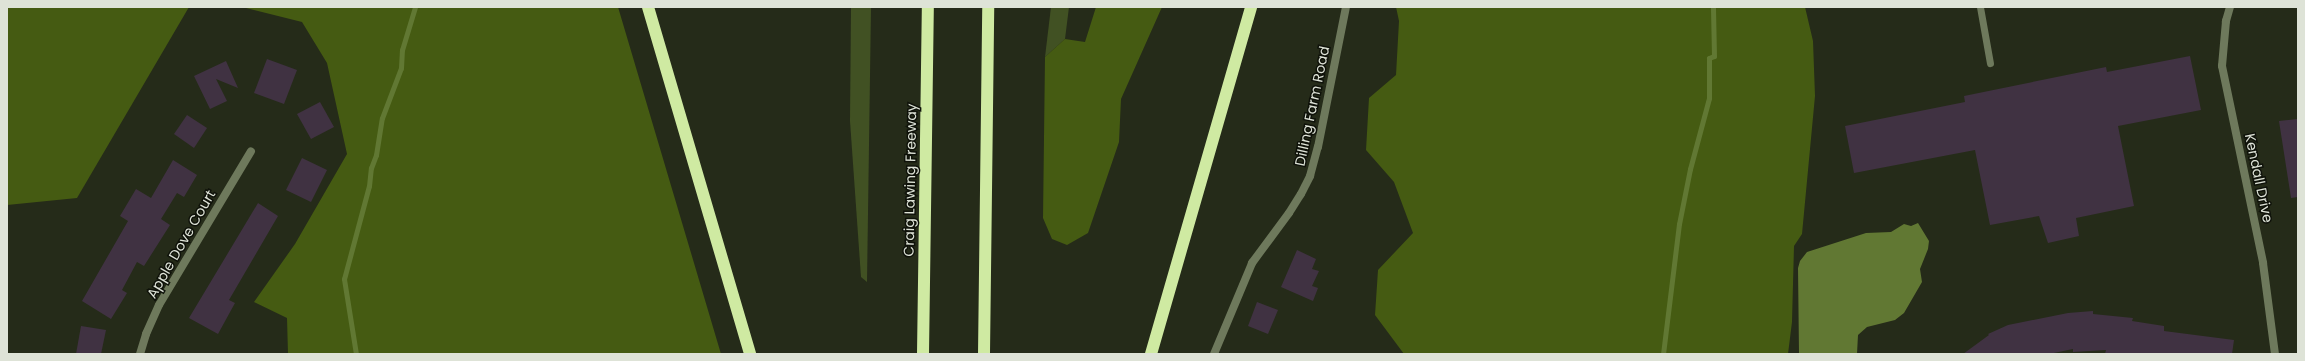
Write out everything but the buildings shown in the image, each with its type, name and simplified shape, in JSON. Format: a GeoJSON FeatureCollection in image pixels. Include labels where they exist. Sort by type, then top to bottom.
{"type":"FeatureCollection","features":[{"type":"Feature","properties":{"kind":"highway"},"geometry":{"type":"LineString","coordinates":[[648,7],[750,354]]}},
{"type":"Feature","properties":{"kind":"highway","name":"Craig Lawing Freeway"},"geometry":{"type":"LineString","coordinates":[[923,354],[928,7]]}},
{"type":"Feature","properties":{"kind":"highway"},"geometry":{"type":"LineString","coordinates":[[984,354],[988,7]]}},
{"type":"Feature","properties":{"kind":"highway"},"geometry":{"type":"LineString","coordinates":[[1151,354],[1251,7]]}},
{"type":"Feature","properties":{"kind":"street","name":"Dilling Farm Road"},"geometry":{"type":"LineString","coordinates":[[1214,354],[1252,262],[1289,213],[1310,176],[1318,147],[1346,7]]}},
{"type":"Feature","properties":{"kind":"street","name":"Kendall Drive"},"geometry":{"type":"LineString","coordinates":[[2230,7],[2226,21],[2222,66],[2263,263],[2275,354]]}},
{"type":"Feature","properties":{"kind":"street","name":"Apple Dove Court"},"geometry":{"type":"LineString","coordinates":[[140,354],[146,334],[159,305],[251,151]]}},
{"type":"Feature","properties":{"kind":"lane"},"geometry":{"type":"LineString","coordinates":[[1980,7],[1990,63]]}},
{"type":"Feature","properties":{"kind":"shaded area"},"geometry":{"type":"Polygon","coordinates":[[[7,7],[189,7],[77,198],[7,205],[7,7]]]}},
{"type":"Feature","properties":{"kind":"shaded area"},"geometry":{"type":"Polygon","coordinates":[[[242,7],[618,7],[721,354],[288,354],[287,318],[254,302],[295,244],[347,154],[327,63],[302,22],[242,7]]]}},
{"type":"Feature","properties":{"kind":"shaded area"},"geometry":{"type":"Polygon","coordinates":[[[851,7],[871,7],[867,282],[861,277],[850,121],[851,7]]]}},
{"type":"Feature","properties":{"kind":"shaded area"},"geometry":{"type":"Polygon","coordinates":[[[1051,7],[1069,7],[1065,39],[1045,57],[1051,7]]]}},
{"type":"Feature","properties":{"kind":"shaded area"},"geometry":{"type":"Polygon","coordinates":[[[1096,7],[1162,7],[1121,99],[1119,142],[1088,233],[1067,245],[1052,239],[1043,218],[1045,57],[1065,39],[1085,42],[1096,7]]]}},
{"type":"Feature","properties":{"kind":"shaded area"},"geometry":{"type":"Polygon","coordinates":[[[1396,7],[1805,7],[1813,41],[1815,96],[1802,234],[1794,246],[1792,322],[1788,354],[1404,354],[1375,315],[1378,270],[1413,233],[1394,182],[1366,150],[1369,98],[1396,75],[1399,21],[1396,7]]]}},
{"type":"Feature","properties":{"kind":"shaded area"},"geometry":{"type":"Polygon","coordinates":[[[1918,223],[1929,241],[1928,249],[1920,269],[1922,282],[1904,313],[1895,320],[1867,327],[1858,335],[1857,354],[1799,354],[1798,268],[1800,261],[1807,252],[1866,233],[1891,232],[1904,224],[1911,226],[1918,223]]]}},
{"type":"Feature","properties":{"kind":"waterway"},"geometry":{"type":"LineString","coordinates":[[356,354],[344,279],[369,186],[371,168],[376,155],[382,118],[401,68],[402,50],[415,7]]}},
{"type":"Feature","properties":{"kind":"waterway"},"geometry":{"type":"LineString","coordinates":[[1663,354],[1679,224],[1690,169],[1709,98],[1709,58],[1714,56],[1713,7]]}}]}
